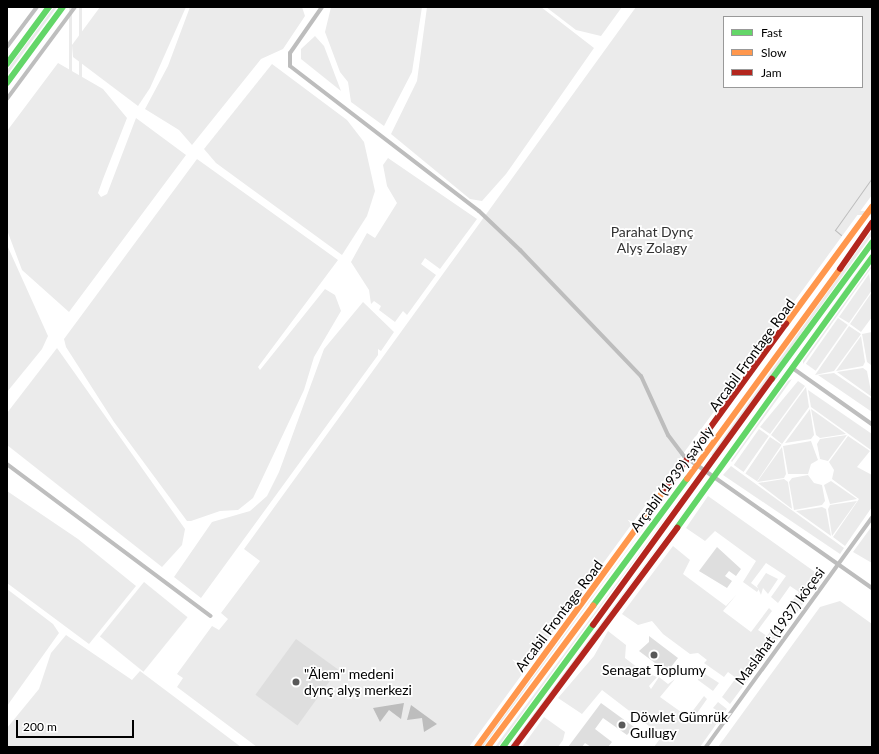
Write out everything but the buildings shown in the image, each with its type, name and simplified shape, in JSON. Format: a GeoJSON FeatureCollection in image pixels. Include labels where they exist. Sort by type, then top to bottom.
{"type":"FeatureCollection","features":[{"type":"Feature","properties":{"kind":"main road"},"geometry":{"type":"LineString","coordinates":[[7,64],[49,7]]}},
{"type":"Feature","properties":{"kind":"main road"},"geometry":{"type":"LineString","coordinates":[[7,83],[63,7]]}},
{"type":"Feature","properties":{"kind":"main road","name":"Arcabil Frontage Road"},"geometry":{"type":"LineString","coordinates":[[477,747],[677,478],[872,207]]}},
{"type":"Feature","properties":{"kind":"main road","name":"Arçabil (1939) şaýoly"},"geometry":{"type":"LineString","coordinates":[[488,747],[684,484],[872,223]]}},
{"type":"Feature","properties":{"kind":"main road","name":"Arçabil (1939) şaýoly"},"geometry":{"type":"LineString","coordinates":[[503,747],[694,491],[872,244]]}},
{"type":"Feature","properties":{"kind":"main road"},"geometry":{"type":"LineString","coordinates":[[514,747],[724,465],[872,258]]}},
{"type":"Feature","properties":{"kind":"street"},"geometry":{"type":"LineString","coordinates":[[7,47],[37,7]]}},
{"type":"Feature","properties":{"kind":"street"},"geometry":{"type":"LineString","coordinates":[[7,99],[75,7]]}},
{"type":"Feature","properties":{"kind":"street"},"geometry":{"type":"LineString","coordinates":[[794,369],[872,424]]}},
{"type":"Feature","properties":{"kind":"street"},"geometry":{"type":"LineString","coordinates":[[7,464],[211,616]]}},
{"type":"Feature","properties":{"kind":"street","name":"Maslahat (1937) köçesi"},"geometry":{"type":"LineString","coordinates":[[706,747],[872,518]]}},
{"type":"Feature","properties":{"kind":"green space"},"geometry":{"type":"Polygon","coordinates":[[[54,7],[57,7],[7,75],[7,70],[54,7]]]}},
{"type":"Feature","properties":{"kind":"green space"},"geometry":{"type":"Polygon","coordinates":[[[69,7],[72,7],[72,111],[69,111],[69,7]]]}},
{"type":"Feature","properties":{"kind":"green space"},"geometry":{"type":"Polygon","coordinates":[[[79,7],[82,7],[82,128],[79,128],[79,7]]]}},
{"type":"Feature","properties":{"kind":"green space"},"geometry":{"type":"Polygon","coordinates":[[[100,7],[186,7],[150,88],[138,106],[73,57],[72,45],[100,7]]]}},
{"type":"Feature","properties":{"kind":"green space"},"geometry":{"type":"Polygon","coordinates":[[[190,7],[302,7],[305,16],[283,49],[261,59],[192,145],[179,130],[145,109],[168,66],[190,7]]]}},
{"type":"Feature","properties":{"kind":"green space"},"geometry":{"type":"Polygon","coordinates":[[[331,7],[422,7],[412,72],[384,126],[351,102],[348,82],[340,72],[325,32],[331,7]]]}},
{"type":"Feature","properties":{"kind":"green space"},"geometry":{"type":"Polygon","coordinates":[[[427,7],[541,7],[594,48],[506,174],[482,201],[470,199],[391,134],[417,81],[427,7]]]}},
{"type":"Feature","properties":{"kind":"green space"},"geometry":{"type":"Polygon","coordinates":[[[546,7],[622,7],[601,36],[576,30],[546,7]]]}},
{"type":"Feature","properties":{"kind":"green space","name":"Parahat Dynç Alyş Zolagy"},"geometry":{"type":"Polygon","coordinates":[[[636,7],[872,7],[872,195],[469,747],[257,747],[177,687],[183,678],[177,674],[212,626],[219,630],[228,619],[221,613],[260,561],[244,549],[636,7]]]}},
{"type":"Feature","properties":{"kind":"green space"},"geometry":{"type":"Polygon","coordinates":[[[315,36],[324,46],[341,91],[301,59],[301,49],[315,36]]]}},
{"type":"Feature","properties":{"kind":"green space"},"geometry":{"type":"Polygon","coordinates":[[[58,63],[103,89],[127,118],[98,193],[101,197],[107,194],[136,118],[186,155],[69,312],[22,270],[7,230],[7,131],[58,63]]]}},
{"type":"Feature","properties":{"kind":"green space"},"geometry":{"type":"Polygon","coordinates":[[[272,64],[347,120],[364,142],[375,191],[367,216],[342,255],[216,163],[204,149],[272,64]]]}},
{"type":"Feature","properties":{"kind":"green space"},"geometry":{"type":"Polygon","coordinates":[[[388,158],[477,219],[440,269],[425,258],[421,264],[436,275],[407,315],[403,311],[395,322],[379,310],[381,306],[374,301],[371,304],[369,290],[351,262],[367,233],[375,238],[397,203],[387,186],[383,165],[388,158]]]}},
{"type":"Feature","properties":{"kind":"green space"},"geometry":{"type":"Polygon","coordinates":[[[197,159],[338,260],[258,367],[260,370],[325,289],[335,295],[341,311],[314,357],[304,390],[253,498],[238,510],[220,511],[187,521],[114,422],[66,347],[64,339],[197,159]]]}},
{"type":"Feature","properties":{"kind":"green space"},"geometry":{"type":"Polygon","coordinates":[[[580,211],[872,211],[872,215],[580,215],[580,211]]]}},
{"type":"Feature","properties":{"kind":"green space"},"geometry":{"type":"Polygon","coordinates":[[[872,230],[872,235],[713,456],[711,455],[872,230]]]}},
{"type":"Feature","properties":{"kind":"green space"},"geometry":{"type":"Polygon","coordinates":[[[7,245],[48,336],[42,349],[7,392],[7,245]]]}},
{"type":"Feature","properties":{"kind":"green space"},"geometry":{"type":"Polygon","coordinates":[[[872,251],[797,360],[721,463],[872,251]]]}},
{"type":"Feature","properties":{"kind":"green space"},"geometry":{"type":"Polygon","coordinates":[[[872,265],[872,267],[803,364],[803,361],[872,265]]]}},
{"type":"Feature","properties":{"kind":"green space"},"geometry":{"type":"Polygon","coordinates":[[[869,274],[872,290],[849,323],[839,317],[869,274]]]}},
{"type":"Feature","properties":{"kind":"green space"},"geometry":{"type":"Polygon","coordinates":[[[872,292],[872,317],[861,332],[850,324],[872,292]]]}},
{"type":"Feature","properties":{"kind":"green space"},"geometry":{"type":"Polygon","coordinates":[[[363,302],[394,332],[381,351],[378,349],[378,355],[201,598],[174,577],[212,522],[250,511],[267,496],[279,472],[324,349],[363,302]]]}},
{"type":"Feature","properties":{"kind":"green space"},"geometry":{"type":"Polygon","coordinates":[[[838,318],[848,325],[816,371],[806,364],[838,318]]]}},
{"type":"Feature","properties":{"kind":"green space"},"geometry":{"type":"Polygon","coordinates":[[[849,326],[861,334],[834,371],[815,375],[849,326]]]}},
{"type":"Feature","properties":{"kind":"green space"},"geometry":{"type":"Polygon","coordinates":[[[872,332],[871,365],[867,362],[862,334],[872,332]]]}},
{"type":"Feature","properties":{"kind":"green space"},"geometry":{"type":"Polygon","coordinates":[[[861,336],[865,362],[863,366],[836,371],[861,336]]]}},
{"type":"Feature","properties":{"kind":"green space"},"geometry":{"type":"Polygon","coordinates":[[[57,348],[185,529],[182,545],[162,567],[7,445],[7,413],[57,348]]]}},
{"type":"Feature","properties":{"kind":"green space"},"geometry":{"type":"Polygon","coordinates":[[[863,368],[867,371],[872,397],[837,372],[863,368]]]}},
{"type":"Feature","properties":{"kind":"green space"},"geometry":{"type":"Polygon","coordinates":[[[834,373],[872,399],[872,412],[818,375],[834,373]]]}},
{"type":"Feature","properties":{"kind":"green space"},"geometry":{"type":"Polygon","coordinates":[[[792,379],[732,462],[731,461],[788,381],[792,379]]]}},
{"type":"Feature","properties":{"kind":"green space"},"geometry":{"type":"Polygon","coordinates":[[[798,381],[805,386],[770,434],[760,427],[798,381]]]}},
{"type":"Feature","properties":{"kind":"green space"},"geometry":{"type":"Polygon","coordinates":[[[806,387],[809,407],[782,444],[771,435],[806,387]]]}},
{"type":"Feature","properties":{"kind":"green space"},"geometry":{"type":"Polygon","coordinates":[[[808,390],[872,434],[871,450],[811,407],[808,390]]]}},
{"type":"Feature","properties":{"kind":"green space"},"geometry":{"type":"Polygon","coordinates":[[[810,409],[814,435],[811,439],[785,443],[810,409]]]}},
{"type":"Feature","properties":{"kind":"green space"},"geometry":{"type":"Polygon","coordinates":[[[811,409],[846,434],[820,438],[816,435],[811,409]]]}},
{"type":"Feature","properties":{"kind":"green space"},"geometry":{"type":"Polygon","coordinates":[[[759,429],[769,436],[744,472],[734,465],[759,429]]]}},
{"type":"Feature","properties":{"kind":"green space"},"geometry":{"type":"Polygon","coordinates":[[[847,435],[828,461],[820,459],[817,444],[820,439],[847,435]]]}},
{"type":"Feature","properties":{"kind":"green space"},"geometry":{"type":"Polygon","coordinates":[[[848,436],[870,451],[857,467],[872,475],[872,507],[845,546],[833,537],[859,499],[832,479],[834,470],[829,462],[848,436]]]}},
{"type":"Feature","properties":{"kind":"green space"},"geometry":{"type":"Polygon","coordinates":[[[770,437],[782,445],[757,481],[745,473],[770,437]]]}},
{"type":"Feature","properties":{"kind":"green space"},"geometry":{"type":"Polygon","coordinates":[[[811,441],[818,460],[811,464],[808,474],[788,474],[783,446],[811,441]]]}},
{"type":"Feature","properties":{"kind":"green space"},"geometry":{"type":"Polygon","coordinates":[[[782,447],[786,474],[784,478],[757,482],[782,447]]]}},
{"type":"Feature","properties":{"kind":"green space"},"geometry":{"type":"Polygon","coordinates":[[[731,466],[844,548],[840,554],[723,475],[731,466]]]}},
{"type":"Feature","properties":{"kind":"green space"},"geometry":{"type":"Polygon","coordinates":[[[808,475],[814,483],[822,485],[825,501],[822,505],[794,510],[789,482],[792,478],[808,475]]]}},
{"type":"Feature","properties":{"kind":"green space"},"geometry":{"type":"Polygon","coordinates":[[[784,479],[788,482],[792,509],[758,483],[784,479]]]}},
{"type":"Feature","properties":{"kind":"green space"},"geometry":{"type":"Polygon","coordinates":[[[679,480],[483,747],[481,747],[679,480]]]}},
{"type":"Feature","properties":{"kind":"green space"},"geometry":{"type":"Polygon","coordinates":[[[831,481],[857,499],[830,504],[824,485],[831,481]]]}},
{"type":"Feature","properties":{"kind":"green space"},"geometry":{"type":"Polygon","coordinates":[[[688,487],[498,747],[495,747],[688,487]]]}},
{"type":"Feature","properties":{"kind":"green space"},"geometry":{"type":"Polygon","coordinates":[[[7,491],[78,539],[136,586],[89,644],[7,583],[7,491]]]}},
{"type":"Feature","properties":{"kind":"green space"},"geometry":{"type":"Polygon","coordinates":[[[697,494],[511,747],[509,747],[697,494]]]}},
{"type":"Feature","properties":{"kind":"green space"},"geometry":{"type":"Polygon","coordinates":[[[708,496],[822,577],[793,618],[784,612],[799,592],[790,586],[778,603],[771,597],[786,576],[766,563],[751,583],[759,589],[757,592],[743,582],[756,561],[715,531],[705,541],[686,528],[708,496]]]}},
{"type":"Feature","properties":{"kind":"green space"},"geometry":{"type":"Polygon","coordinates":[[[857,501],[832,536],[828,509],[830,505],[857,501]]]}},
{"type":"Feature","properties":{"kind":"green space"},"geometry":{"type":"Polygon","coordinates":[[[822,507],[826,509],[831,536],[796,511],[822,507]]]}},
{"type":"Feature","properties":{"kind":"green space"},"geometry":{"type":"Polygon","coordinates":[[[872,526],[872,563],[853,552],[872,526]]]}},
{"type":"Feature","properties":{"kind":"green space"},"geometry":{"type":"Polygon","coordinates":[[[673,546],[690,560],[683,574],[726,606],[737,594],[723,611],[751,632],[769,608],[772,611],[758,630],[767,636],[780,617],[789,624],[730,704],[722,697],[736,678],[728,672],[724,677],[704,663],[707,660],[698,653],[690,654],[663,634],[652,621],[638,625],[622,614],[673,546]]]}},
{"type":"Feature","properties":{"kind":"green space"},"geometry":{"type":"Polygon","coordinates":[[[766,573],[778,579],[768,594],[763,588],[761,595],[757,586],[766,573]]]}},
{"type":"Feature","properties":{"kind":"green space"},"geometry":{"type":"Polygon","coordinates":[[[144,582],[188,617],[143,672],[100,636],[144,582]]]}},
{"type":"Feature","properties":{"kind":"green space"},"geometry":{"type":"Polygon","coordinates":[[[7,589],[53,624],[59,633],[7,706],[7,589]]]}},
{"type":"Feature","properties":{"kind":"green space"},"geometry":{"type":"Polygon","coordinates":[[[840,601],[872,624],[872,747],[718,747],[820,607],[840,601]]]}},
{"type":"Feature","properties":{"kind":"green space"},"geometry":{"type":"Polygon","coordinates":[[[608,631],[626,645],[625,658],[642,671],[657,677],[649,686],[651,689],[659,677],[668,684],[675,679],[660,697],[688,717],[704,696],[707,699],[695,716],[703,722],[708,716],[712,719],[718,711],[713,708],[718,702],[727,709],[700,747],[654,747],[662,736],[602,690],[582,714],[558,698],[594,656],[608,631]]]}},
{"type":"Feature","properties":{"kind":"green space"},"geometry":{"type":"Polygon","coordinates":[[[66,635],[132,680],[140,671],[241,747],[7,747],[7,728],[39,689],[51,653],[66,635]]]}},
{"type":"Feature","properties":{"kind":"green space"},"geometry":{"type":"Polygon","coordinates":[[[699,670],[719,683],[713,691],[698,680],[699,670]]]}},
{"type":"Feature","properties":{"kind":"green space"},"geometry":{"type":"Polygon","coordinates":[[[544,717],[565,732],[563,740],[558,747],[522,747],[544,717]]]}},
{"type":"Feature","properties":{"kind":"shaded area"},"geometry":{"type":"Polygon","coordinates":[[[404,703],[401,719],[389,710],[380,722],[373,708],[404,703]]]}},
{"type":"Feature","properties":{"kind":"shaded area"},"geometry":{"type":"Polygon","coordinates":[[[411,705],[437,724],[424,732],[422,718],[407,720],[411,705]]]}},
{"type":"Feature","properties":{"kind":"waterway"},"geometry":{"type":"LineString","coordinates":[[322,7],[290,53],[290,66],[479,211],[520,250],[641,376],[668,435],[684,456],[872,588]]}},
{"type":"Feature","properties":{"kind":"waterway"},"geometry":{"type":"LineString","coordinates":[[841,235],[835,230],[872,178]]}},
{"type":"Feature","properties":{"kind":"traffic: fast"},"geometry":{"type":"LineString","coordinates":[[7,64],[49,7]]}},
{"type":"Feature","properties":{"kind":"traffic: fast"},"geometry":{"type":"LineString","coordinates":[[7,83],[63,7]]}},
{"type":"Feature","properties":{"kind":"traffic: fast"},"geometry":{"type":"LineString","coordinates":[[772,379],[872,243]]}},
{"type":"Feature","properties":{"kind":"traffic: fast"},"geometry":{"type":"LineString","coordinates":[[677,528],[872,258]]}},
{"type":"Feature","properties":{"kind":"traffic: fast"},"geometry":{"type":"LineString","coordinates":[[593,606],[687,479]]}},
{"type":"Feature","properties":{"kind":"traffic: fast"},"geometry":{"type":"LineString","coordinates":[[503,747],[593,625]]}},
{"type":"Feature","properties":{"kind":"traffic: slow"},"geometry":{"type":"LineString","coordinates":[[786,324],[872,207]]}},
{"type":"Feature","properties":{"kind":"traffic: slow"},"geometry":{"type":"LineString","coordinates":[[687,479],[840,269]]}},
{"type":"Feature","properties":{"kind":"traffic: slow"},"geometry":{"type":"LineString","coordinates":[[477,747],[664,491]]}},
{"type":"Feature","properties":{"kind":"traffic: slow"},"geometry":{"type":"LineString","coordinates":[[488,747],[593,606]]}},
{"type":"Feature","properties":{"kind":"traffic: jam"},"geometry":{"type":"LineString","coordinates":[[840,269],[872,223]]}},
{"type":"Feature","properties":{"kind":"traffic: jam"},"geometry":{"type":"LineString","coordinates":[[664,491],[786,324]]}},
{"type":"Feature","properties":{"kind":"traffic: jam"},"geometry":{"type":"LineString","coordinates":[[593,625],[772,379]]}},
{"type":"Feature","properties":{"kind":"traffic: jam"},"geometry":{"type":"LineString","coordinates":[[514,747],[677,528]]}},
{"type":"Feature","properties":{"kind":"place","name":"Senagat Toplumy"},"geometry":{"type":"Point","coordinates":[654,655]}},
{"type":"Feature","properties":{"kind":"place","name":"\"Älem\" medeni dynç alyş merkezi"},"geometry":{"type":"Point","coordinates":[296,682]}},
{"type":"Feature","properties":{"kind":"place","name":"Döwlet Gümrük Gullugy"},"geometry":{"type":"Point","coordinates":[622,725]}}]}
